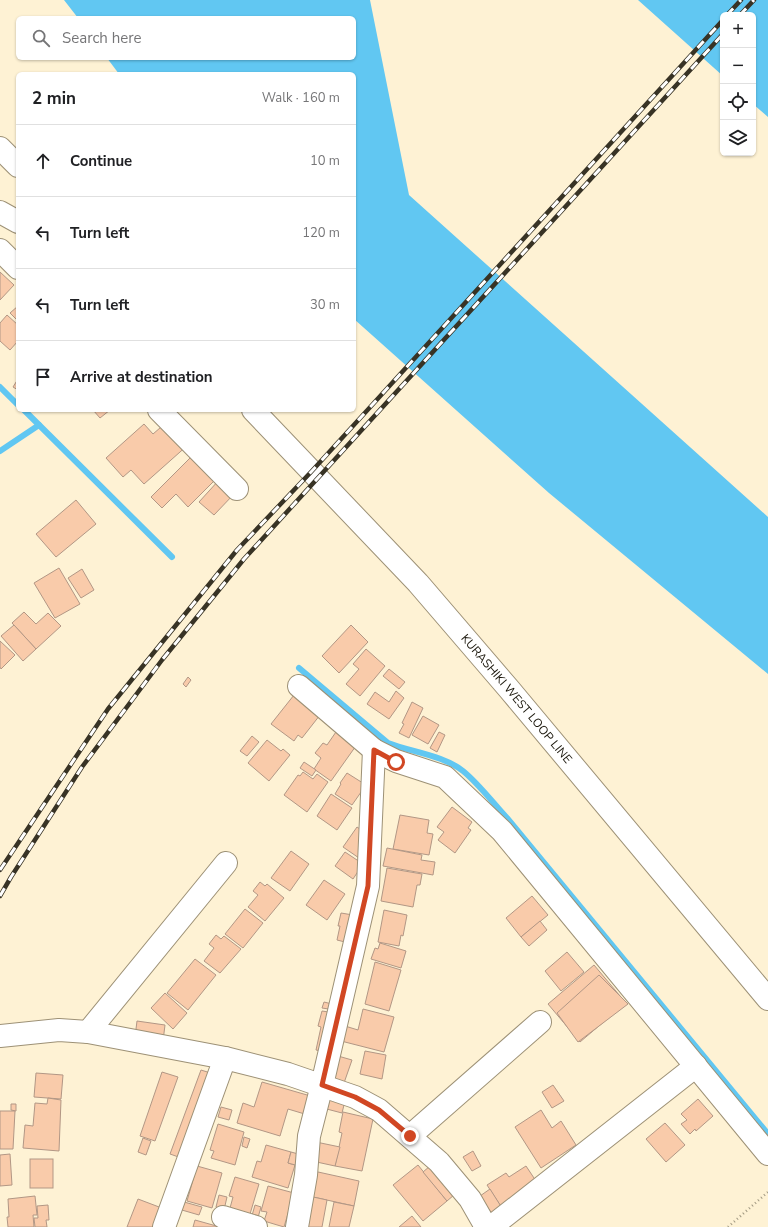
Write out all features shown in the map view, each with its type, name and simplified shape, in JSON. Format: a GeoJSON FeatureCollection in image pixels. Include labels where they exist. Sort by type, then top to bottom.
{"type":"FeatureCollection","features":[{"type":"Feature","properties":{"kind":"street"},"geometry":{"type":"LineString","coordinates":[[0,148],[16,164]]}},
{"type":"Feature","properties":{"kind":"street"},"geometry":{"type":"LineString","coordinates":[[0,212],[16,221]]}},
{"type":"Feature","properties":{"kind":"street"},"geometry":{"type":"LineString","coordinates":[[0,250],[16,266]]}},
{"type":"Feature","properties":{"kind":"street"},"geometry":{"type":"LineString","coordinates":[[161,412],[237,489]]}},
{"type":"Feature","properties":{"kind":"street","name":"KURASHIKI WEST LOOP LINE"},"geometry":{"type":"LineString","coordinates":[[255,412],[418,583],[509,689],[768,999]]}},
{"type":"Feature","properties":{"kind":"street"},"geometry":{"type":"LineString","coordinates":[[300,686],[374,750],[396,762],[445,777],[502,831],[768,1154]]}},
{"type":"Feature","properties":{"kind":"street"},"geometry":{"type":"LineString","coordinates":[[297,1227],[306,1175],[309,1136],[368,886],[374,750]]}},
{"type":"Feature","properties":{"kind":"street"},"geometry":{"type":"LineString","coordinates":[[88,1032],[226,863]]}},
{"type":"Feature","properties":{"kind":"street"},"geometry":{"type":"LineString","coordinates":[[410,1136],[540,1022]]}},
{"type":"Feature","properties":{"kind":"street"},"geometry":{"type":"LineString","coordinates":[[0,1036],[59,1030],[88,1032],[225,1058],[288,1074],[355,1097],[379,1110],[439,1162],[470,1199],[486,1227]]}},
{"type":"Feature","properties":{"kind":"street"},"geometry":{"type":"LineString","coordinates":[[164,1227],[225,1058]]}},
{"type":"Feature","properties":{"kind":"street"},"geometry":{"type":"LineString","coordinates":[[491,1227],[696,1066]]}},
{"type":"Feature","properties":{"kind":"street"},"geometry":{"type":"LineString","coordinates":[[223,1217],[256,1227]]}},
{"type":"Feature","properties":{"kind":"path"},"geometry":{"type":"LineString","coordinates":[[728,1227],[768,1192]]}},
{"type":"Feature","properties":{"kind":"water"},"geometry":{"type":"Polygon","coordinates":[[[64,0],[370,0],[409,195],[768,517],[768,674],[549,493],[356,321],[356,72],[118,72],[108,60],[356,60],[356,16],[76,16],[64,0]]]}},
{"type":"Feature","properties":{"kind":"water"},"geometry":{"type":"Polygon","coordinates":[[[638,0],[768,0],[768,117],[756,107],[756,12],[720,12],[720,73],[638,0]]]}},
{"type":"Feature","properties":{"kind":"building"},"geometry":{"type":"Polygon","coordinates":[[[0,272],[14,285],[0,300],[0,272]]]}},
{"type":"Feature","properties":{"kind":"building"},"geometry":{"type":"Polygon","coordinates":[[[16,308],[16,319],[10,313],[16,308]]]}},
{"type":"Feature","properties":{"kind":"building"},"geometry":{"type":"Polygon","coordinates":[[[7,315],[16,323],[16,343],[10,350],[0,341],[0,323],[7,315]]]}},
{"type":"Feature","properties":{"kind":"building"},"geometry":{"type":"Polygon","coordinates":[[[95,412],[108,412],[100,418],[95,412]]]}},
{"type":"Feature","properties":{"kind":"building"},"geometry":{"type":"Polygon","coordinates":[[[168,421],[189,444],[144,484],[131,470],[123,477],[106,458],[144,424],[153,434],[168,421]]]}},
{"type":"Feature","properties":{"kind":"building"},"geometry":{"type":"Polygon","coordinates":[[[194,454],[217,478],[188,507],[176,494],[162,508],[151,497],[194,454]]]}},
{"type":"Feature","properties":{"kind":"building"},"geometry":{"type":"Polygon","coordinates":[[[219,480],[234,494],[214,515],[199,502],[219,480]]]}},
{"type":"Feature","properties":{"kind":"building"},"geometry":{"type":"Polygon","coordinates":[[[76,500],[96,524],[56,557],[36,534],[76,500]]]}},
{"type":"Feature","properties":{"kind":"building"},"geometry":{"type":"Polygon","coordinates":[[[59,568],[80,604],[55,618],[34,583],[59,568]]]}},
{"type":"Feature","properties":{"kind":"building"},"geometry":{"type":"Polygon","coordinates":[[[82,569],[94,590],[81,598],[68,578],[82,569]]]}},
{"type":"Feature","properties":{"kind":"building"},"geometry":{"type":"Polygon","coordinates":[[[24,612],[36,624],[48,613],[61,626],[36,649],[12,623],[24,612]]]}},
{"type":"Feature","properties":{"kind":"building"},"geometry":{"type":"Polygon","coordinates":[[[14,625],[36,649],[23,661],[1,636],[14,625]]]}},
{"type":"Feature","properties":{"kind":"building"},"geometry":{"type":"Polygon","coordinates":[[[351,625],[368,642],[339,673],[322,656],[351,625]]]}},
{"type":"Feature","properties":{"kind":"building"},"geometry":{"type":"Polygon","coordinates":[[[0,641],[15,655],[1,669],[0,667],[0,641]]]}},
{"type":"Feature","properties":{"kind":"building"},"geometry":{"type":"Polygon","coordinates":[[[366,649],[385,666],[360,696],[346,684],[359,669],[353,664],[366,649]]]}},
{"type":"Feature","properties":{"kind":"building"},"geometry":{"type":"Polygon","coordinates":[[[389,669],[405,682],[399,689],[383,676],[389,669]]]}},
{"type":"Feature","properties":{"kind":"building"},"geometry":{"type":"Polygon","coordinates":[[[188,677],[191,680],[186,687],[183,684],[188,677]]]}},
{"type":"Feature","properties":{"kind":"building"},"geometry":{"type":"Polygon","coordinates":[[[396,691],[404,698],[389,719],[367,704],[375,692],[389,702],[396,691]]]}},
{"type":"Feature","properties":{"kind":"building"},"geometry":{"type":"Polygon","coordinates":[[[294,695],[320,715],[302,738],[298,735],[294,741],[271,724],[294,695]]]}},
{"type":"Feature","properties":{"kind":"building"},"geometry":{"type":"Polygon","coordinates":[[[412,702],[423,708],[409,738],[399,733],[412,702]]]}},
{"type":"Feature","properties":{"kind":"building"},"geometry":{"type":"Polygon","coordinates":[[[423,716],[439,725],[428,744],[412,735],[423,716]]]}},
{"type":"Feature","properties":{"kind":"building"},"geometry":{"type":"Polygon","coordinates":[[[338,729],[358,743],[331,781],[314,769],[321,758],[315,753],[323,743],[327,745],[338,729]]]}},
{"type":"Feature","properties":{"kind":"building"},"geometry":{"type":"Polygon","coordinates":[[[439,732],[445,735],[437,752],[430,748],[439,732]]]}},
{"type":"Feature","properties":{"kind":"building"},"geometry":{"type":"Polygon","coordinates":[[[252,736],[259,742],[247,756],[240,751],[252,736]]]}},
{"type":"Feature","properties":{"kind":"building"},"geometry":{"type":"Polygon","coordinates":[[[267,740],[281,751],[283,749],[290,755],[269,781],[248,763],[267,740]]]}},
{"type":"Feature","properties":{"kind":"building"},"geometry":{"type":"Polygon","coordinates":[[[304,762],[316,770],[312,776],[300,768],[304,762]]]}},
{"type":"Feature","properties":{"kind":"building"},"geometry":{"type":"Polygon","coordinates":[[[303,772],[313,779],[317,774],[328,782],[307,812],[284,795],[298,775],[300,776],[303,772]]]}},
{"type":"Feature","properties":{"kind":"building"},"geometry":{"type":"Polygon","coordinates":[[[347,773],[366,785],[352,805],[335,794],[347,773]]]}},
{"type":"Feature","properties":{"kind":"building"},"geometry":{"type":"Polygon","coordinates":[[[331,794],[352,808],[337,830],[317,816],[331,794]]]}},
{"type":"Feature","properties":{"kind":"building"},"geometry":{"type":"Polygon","coordinates":[[[452,807],[472,822],[468,828],[471,830],[455,853],[438,840],[444,832],[437,827],[452,807]]]}},
{"type":"Feature","properties":{"kind":"building"},"geometry":{"type":"Polygon","coordinates":[[[400,815],[429,820],[427,833],[433,834],[429,855],[393,849],[400,815]]]}},
{"type":"Feature","properties":{"kind":"building"},"geometry":{"type":"Polygon","coordinates":[[[357,827],[367,834],[359,858],[343,847],[357,827]]]}},
{"type":"Feature","properties":{"kind":"building"},"geometry":{"type":"Polygon","coordinates":[[[387,848],[422,855],[421,860],[435,862],[433,875],[383,866],[387,848]]]}},
{"type":"Feature","properties":{"kind":"building"},"geometry":{"type":"Polygon","coordinates":[[[291,851],[309,864],[290,891],[271,878],[291,851]]]}},
{"type":"Feature","properties":{"kind":"building"},"geometry":{"type":"Polygon","coordinates":[[[345,852],[363,864],[353,879],[335,866],[345,852]]]}},
{"type":"Feature","properties":{"kind":"building"},"geometry":{"type":"Polygon","coordinates":[[[387,868],[422,874],[420,885],[417,885],[413,907],[381,901],[387,868]]]}},
{"type":"Feature","properties":{"kind":"building"},"geometry":{"type":"Polygon","coordinates":[[[324,880],[345,894],[327,920],[306,905],[324,880]]]}},
{"type":"Feature","properties":{"kind":"building"},"geometry":{"type":"Polygon","coordinates":[[[260,882],[265,886],[267,884],[284,898],[265,921],[248,907],[258,895],[253,891],[260,882]]]}},
{"type":"Feature","properties":{"kind":"building"},"geometry":{"type":"Polygon","coordinates":[[[532,896],[548,915],[521,937],[506,918],[532,896]]]}},
{"type":"Feature","properties":{"kind":"building"},"geometry":{"type":"Polygon","coordinates":[[[245,909],[263,923],[243,948],[225,934],[245,909]]]}},
{"type":"Feature","properties":{"kind":"building"},"geometry":{"type":"Polygon","coordinates":[[[384,910],[407,915],[403,936],[401,935],[399,946],[378,942],[384,910]]]}},
{"type":"Feature","properties":{"kind":"building"},"geometry":{"type":"Polygon","coordinates":[[[341,913],[359,916],[353,944],[337,940],[341,913]]]}},
{"type":"Feature","properties":{"kind":"building"},"geometry":{"type":"Polygon","coordinates":[[[540,921],[547,930],[529,946],[521,937],[540,921]]]}},
{"type":"Feature","properties":{"kind":"building"},"geometry":{"type":"Polygon","coordinates":[[[216,935],[221,939],[224,936],[241,949],[220,973],[204,961],[214,948],[209,944],[216,935]]]}},
{"type":"Feature","properties":{"kind":"building"},"geometry":{"type":"Polygon","coordinates":[[[380,943],[406,951],[401,968],[371,959],[375,948],[378,949],[380,943]]]}},
{"type":"Feature","properties":{"kind":"building"},"geometry":{"type":"Polygon","coordinates":[[[567,952],[584,972],[561,991],[545,971],[567,952]]]}},
{"type":"Feature","properties":{"kind":"building"},"geometry":{"type":"Polygon","coordinates":[[[195,959],[216,975],[188,1010],[167,993],[195,959]]]}},
{"type":"Feature","properties":{"kind":"building"},"geometry":{"type":"Polygon","coordinates":[[[375,962],[401,970],[389,1011],[365,1004],[375,962]]]}},
{"type":"Feature","properties":{"kind":"building"},"geometry":{"type":"Polygon","coordinates":[[[594,965],[626,1003],[580,1042],[548,1004],[594,965]]]}},
{"type":"Feature","properties":{"kind":"building"},"geometry":{"type":"Polygon","coordinates":[[[599,975],[628,1004],[578,1042],[557,1013],[599,975]]]}},
{"type":"Feature","properties":{"kind":"building"},"geometry":{"type":"Polygon","coordinates":[[[165,993],[187,1013],[173,1029],[151,1008],[165,993]]]}},
{"type":"Feature","properties":{"kind":"building"},"geometry":{"type":"Polygon","coordinates":[[[324,1002],[336,1005],[335,1010],[322,1008],[324,1002]]]}},
{"type":"Feature","properties":{"kind":"building"},"geometry":{"type":"Polygon","coordinates":[[[363,1009],[394,1017],[384,1052],[341,1041],[345,1026],[358,1030],[363,1009]]]}},
{"type":"Feature","properties":{"kind":"building"},"geometry":{"type":"Polygon","coordinates":[[[322,1011],[335,1013],[326,1052],[316,1050],[321,1027],[318,1026],[322,1011]]]}},
{"type":"Feature","properties":{"kind":"building"},"geometry":{"type":"Polygon","coordinates":[[[137,1021],[165,1025],[163,1041],[135,1037],[137,1021]]]}},
{"type":"Feature","properties":{"kind":"building"},"geometry":{"type":"Polygon","coordinates":[[[365,1051],[386,1055],[382,1079],[360,1074],[365,1051]]]}},
{"type":"Feature","properties":{"kind":"building"},"geometry":{"type":"Polygon","coordinates":[[[338,1056],[352,1060],[344,1083],[330,1078],[338,1056]]]}},
{"type":"Feature","properties":{"kind":"building"},"geometry":{"type":"Polygon","coordinates":[[[201,1070],[217,1075],[187,1160],[170,1154],[201,1070]]]}},
{"type":"Feature","properties":{"kind":"building"},"geometry":{"type":"Polygon","coordinates":[[[162,1072],[178,1077],[155,1141],[140,1136],[162,1072]]]}},
{"type":"Feature","properties":{"kind":"building"},"geometry":{"type":"Polygon","coordinates":[[[36,1073],[63,1075],[61,1099],[34,1097],[36,1073]]]}},
{"type":"Feature","properties":{"kind":"building"},"geometry":{"type":"Polygon","coordinates":[[[262,1082],[314,1097],[308,1115],[288,1109],[280,1136],[237,1123],[243,1103],[254,1107],[262,1082]]]}},
{"type":"Feature","properties":{"kind":"building"},"geometry":{"type":"Polygon","coordinates":[[[553,1085],[564,1101],[552,1108],[542,1092],[553,1085]]]}},
{"type":"Feature","properties":{"kind":"building"},"geometry":{"type":"Polygon","coordinates":[[[322,1095],[345,1101],[342,1113],[319,1107],[322,1095]]]}},
{"type":"Feature","properties":{"kind":"building"},"geometry":{"type":"Polygon","coordinates":[[[48,1098],[61,1100],[59,1151],[23,1148],[25,1125],[33,1126],[35,1103],[47,1104],[48,1098]]]}},
{"type":"Feature","properties":{"kind":"building"},"geometry":{"type":"Polygon","coordinates":[[[698,1099],[713,1116],[696,1131],[695,1129],[690,1134],[681,1124],[687,1120],[681,1114],[698,1099]]]}},
{"type":"Feature","properties":{"kind":"building"},"geometry":{"type":"Polygon","coordinates":[[[11,1104],[16,1104],[16,1111],[11,1110],[11,1104]]]}},
{"type":"Feature","properties":{"kind":"building"},"geometry":{"type":"Polygon","coordinates":[[[221,1107],[232,1110],[229,1120],[218,1117],[221,1107]]]}},
{"type":"Feature","properties":{"kind":"building"},"geometry":{"type":"Polygon","coordinates":[[[541,1110],[552,1128],[561,1121],[576,1145],[541,1168],[515,1127],[541,1110]]]}},
{"type":"Feature","properties":{"kind":"building"},"geometry":{"type":"Polygon","coordinates":[[[0,1111],[15,1111],[13,1149],[0,1149],[0,1111]]]}},
{"type":"Feature","properties":{"kind":"building"},"geometry":{"type":"Polygon","coordinates":[[[343,1112],[373,1119],[362,1171],[335,1166],[342,1133],[339,1132],[343,1112]]]}},
{"type":"Feature","properties":{"kind":"building"},"geometry":{"type":"Polygon","coordinates":[[[665,1123],[685,1145],[666,1162],[646,1139],[665,1123]]]}},
{"type":"Feature","properties":{"kind":"building"},"geometry":{"type":"Polygon","coordinates":[[[218,1124],[244,1132],[235,1165],[211,1158],[214,1151],[210,1150],[218,1124]]]}},
{"type":"Feature","properties":{"kind":"building"},"geometry":{"type":"Polygon","coordinates":[[[244,1137],[250,1139],[247,1148],[242,1146],[244,1137]]]}},
{"type":"Feature","properties":{"kind":"building"},"geometry":{"type":"Polygon","coordinates":[[[143,1138],[151,1141],[146,1155],[138,1152],[143,1138]]]}},
{"type":"Feature","properties":{"kind":"building"},"geometry":{"type":"Polygon","coordinates":[[[316,1142],[340,1147],[335,1166],[312,1161],[316,1142]]]}},
{"type":"Feature","properties":{"kind":"building"},"geometry":{"type":"Polygon","coordinates":[[[266,1145],[291,1152],[288,1163],[295,1165],[288,1188],[252,1177],[257,1161],[261,1162],[266,1145]]]}},
{"type":"Feature","properties":{"kind":"building"},"geometry":{"type":"Polygon","coordinates":[[[473,1151],[481,1166],[472,1171],[463,1157],[473,1151]]]}},
{"type":"Feature","properties":{"kind":"building"},"geometry":{"type":"Polygon","coordinates":[[[291,1152],[302,1155],[299,1166],[288,1163],[291,1152]]]}},
{"type":"Feature","properties":{"kind":"building"},"geometry":{"type":"Polygon","coordinates":[[[10,1154],[12,1185],[0,1186],[0,1155],[10,1154]]]}},
{"type":"Feature","properties":{"kind":"building"},"geometry":{"type":"Polygon","coordinates":[[[30,1159],[53,1159],[53,1188],[30,1188],[30,1159]]]}},
{"type":"Feature","properties":{"kind":"building"},"geometry":{"type":"Polygon","coordinates":[[[418,1165],[447,1201],[423,1221],[393,1185],[418,1165]]]}},
{"type":"Feature","properties":{"kind":"building"},"geometry":{"type":"Polygon","coordinates":[[[197,1166],[222,1173],[212,1208],[187,1201],[197,1166]]]}},
{"type":"Feature","properties":{"kind":"building"},"geometry":{"type":"Polygon","coordinates":[[[430,1166],[454,1195],[447,1201],[423,1172],[430,1166]]]}},
{"type":"Feature","properties":{"kind":"building"},"geometry":{"type":"Polygon","coordinates":[[[526,1166],[536,1181],[502,1208],[487,1185],[506,1173],[509,1177],[526,1166]]]}},
{"type":"Feature","properties":{"kind":"building"},"geometry":{"type":"Polygon","coordinates":[[[309,1170],[359,1181],[354,1206],[304,1195],[309,1170]]]}},
{"type":"Feature","properties":{"kind":"building"},"geometry":{"type":"Polygon","coordinates":[[[235,1177],[259,1184],[250,1214],[230,1208],[233,1197],[229,1196],[235,1177]]]}},
{"type":"Feature","properties":{"kind":"building"},"geometry":{"type":"Polygon","coordinates":[[[268,1186],[294,1193],[284,1227],[264,1221],[267,1212],[261,1211],[268,1186]]]}},
{"type":"Feature","properties":{"kind":"building"},"geometry":{"type":"Polygon","coordinates":[[[490,1189],[502,1208],[492,1214],[480,1196],[490,1189]]]}},
{"type":"Feature","properties":{"kind":"building"},"geometry":{"type":"Polygon","coordinates":[[[219,1195],[227,1197],[224,1210],[216,1207],[219,1195]]]}},
{"type":"Feature","properties":{"kind":"building"},"geometry":{"type":"Polygon","coordinates":[[[304,1195],[327,1200],[322,1227],[303,1227],[304,1195]]]}},
{"type":"Feature","properties":{"kind":"building"},"geometry":{"type":"Polygon","coordinates":[[[35,1196],[37,1215],[33,1215],[34,1227],[8,1227],[8,1199],[35,1196]]]}},
{"type":"Feature","properties":{"kind":"building"},"geometry":{"type":"Polygon","coordinates":[[[138,1199],[167,1210],[160,1227],[127,1227],[138,1199]]]}},
{"type":"Feature","properties":{"kind":"building"},"geometry":{"type":"Polygon","coordinates":[[[177,1200],[202,1207],[199,1215],[175,1208],[177,1200]]]}},
{"type":"Feature","properties":{"kind":"building"},"geometry":{"type":"Polygon","coordinates":[[[334,1202],[354,1206],[349,1227],[329,1227],[334,1202]]]}},
{"type":"Feature","properties":{"kind":"building"},"geometry":{"type":"Polygon","coordinates":[[[48,1205],[49,1220],[46,1220],[47,1227],[35,1227],[34,1218],[38,1218],[37,1206],[48,1205]]]}},
{"type":"Feature","properties":{"kind":"building"},"geometry":{"type":"Polygon","coordinates":[[[255,1205],[261,1207],[257,1221],[251,1219],[255,1205]]]}},
{"type":"Feature","properties":{"kind":"building"},"geometry":{"type":"Polygon","coordinates":[[[412,1216],[421,1227],[399,1227],[412,1216]]]}},
{"type":"Feature","properties":{"kind":"building"},"geometry":{"type":"Polygon","coordinates":[[[195,1220],[220,1227],[193,1227],[195,1220]]]}},
{"type":"Feature","properties":{"kind":"waterway"},"geometry":{"type":"LineString","coordinates":[[0,387],[16,403]]}},
{"type":"Feature","properties":{"kind":"waterway"},"geometry":{"type":"LineString","coordinates":[[26,412],[172,557]]}},
{"type":"Feature","properties":{"kind":"waterway"},"geometry":{"type":"LineString","coordinates":[[0,451],[39,425]]}},
{"type":"Feature","properties":{"kind":"waterway"},"geometry":{"type":"LineString","coordinates":[[299,668],[388,743],[446,761],[463,771],[475,782],[507,818],[768,1134]]}},
{"type":"Feature","properties":{"kind":"railway"},"geometry":{"type":"LineString","coordinates":[[730,12],[741,0]]}},
{"type":"Feature","properties":{"kind":"railway"},"geometry":{"type":"LineString","coordinates":[[743,12],[754,0]]}},
{"type":"Feature","properties":{"kind":"railway"},"geometry":{"type":"LineString","coordinates":[[0,870],[108,709],[237,550],[311,472],[720,23]]}},
{"type":"Feature","properties":{"kind":"railway"},"geometry":{"type":"LineString","coordinates":[[0,896],[82,767],[162,660],[244,559],[720,37]]}},
{"type":"Feature","properties":{"kind":"route"},"geometry":{"type":"LineString","coordinates":[[396,762],[374,750],[368,886],[322,1085],[355,1097],[379,1110],[410,1136]]}}]}
